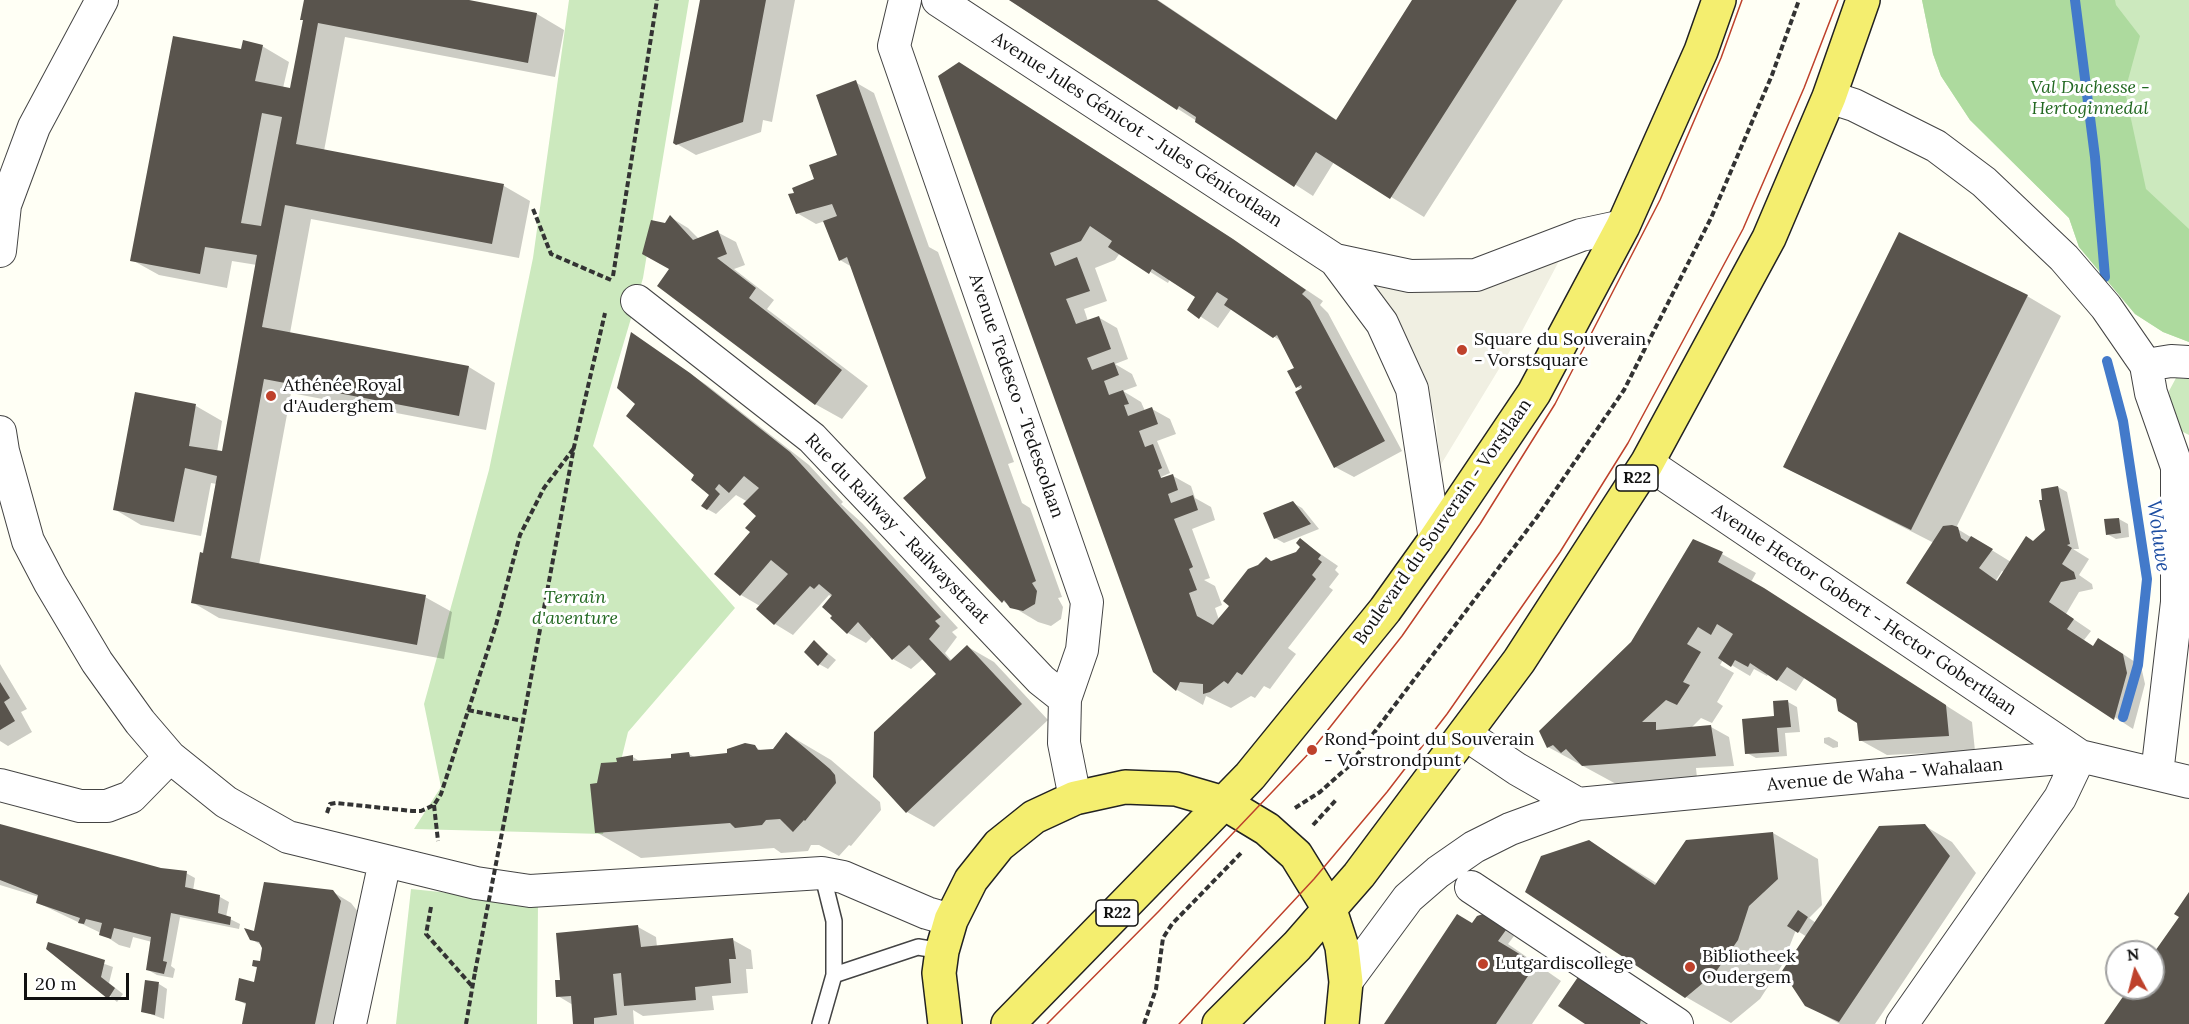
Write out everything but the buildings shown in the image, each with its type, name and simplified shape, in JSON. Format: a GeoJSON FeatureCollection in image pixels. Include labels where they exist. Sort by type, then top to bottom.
{"type":"FeatureCollection","features":[{"type":"Feature","properties":{"kind":"main road","name":"Boulevard du Souverain - Vorstlaan"},"geometry":{"type":"LineString","coordinates":[[1008,1024],[1224,803],[1385,610],[1435,540],[1534,393],[1623,226],[1701,51],[1719,0]]}},
{"type":"Feature","properties":{"kind":"main road","name":"R22"},"geometry":{"type":"LineString","coordinates":[[1219,1024],[1330,910],[1465,734],[1519,661],[1647,463],[1769,238],[1829,97],[1863,0]]}},
{"type":"Feature","properties":{"kind":"main road"},"geometry":{"type":"LineString","coordinates":[[945,1024],[939,973],[946,936],[971,880],[999,845],[1034,817],[1075,798],[1125,787],[1176,789],[1224,803],[1267,829],[1296,855],[1330,910],[1342,947],[1346,982],[1342,1024]]}},
{"type":"Feature","properties":{"kind":"street"},"geometry":{"type":"LineString","coordinates":[[0,251],[5,205],[34,127],[102,0]]}},
{"type":"Feature","properties":{"kind":"street","name":"Avenue Tedesco - Tedescolaan"},"geometry":{"type":"LineString","coordinates":[[905,0],[894,46],[1087,602],[1082,650],[1065,699],[1064,743],[1075,798]]}},
{"type":"Feature","properties":{"kind":"street","name":"Avenue Jules Génicot - Jules Génicotlaan"},"geometry":{"type":"LineString","coordinates":[[939,0],[1335,260],[1382,322],[1412,389],[1435,540]]}},
{"type":"Feature","properties":{"kind":"street"},"geometry":{"type":"LineString","coordinates":[[1829,97],[1854,105],[1936,146],[1984,182],[2064,258],[2106,307],[2146,364],[2151,393],[2183,464],[2177,602],[2157,774]]}},
{"type":"Feature","properties":{"kind":"street","name":"Avenue Jules Génicot - Jules Génicotlaan"},"geometry":{"type":"LineString","coordinates":[[1335,260],[1410,276],[1476,275],[1581,235],[1623,226]]}},
{"type":"Feature","properties":{"kind":"street","name":"Rue du Railway - Railwaystraat"},"geometry":{"type":"LineString","coordinates":[[618,298],[812,438],[1041,680],[1065,699]]}},
{"type":"Feature","properties":{"kind":"street"},"geometry":{"type":"LineString","coordinates":[[2146,364],[2171,361],[2189,362]]}},
{"type":"Feature","properties":{"kind":"street"},"geometry":{"type":"LineString","coordinates":[[0,432],[3,451],[28,541],[97,662],[140,722],[170,757],[226,802],[288,837],[476,883],[530,891],[822,873],[843,877],[927,913],[946,936]]}},
{"type":"Feature","properties":{"kind":"street","name":"Avenue Hector Gobert - Hector Gobertlaan"},"geometry":{"type":"LineString","coordinates":[[1647,463],[2080,756]]}},
{"type":"Feature","properties":{"kind":"street"},"geometry":{"type":"LineString","coordinates":[[1465,734],[1516,769],[1578,804]]}},
{"type":"Feature","properties":{"kind":"street"},"geometry":{"type":"LineString","coordinates":[[1902,1024],[2060,798],[2080,756]]}},
{"type":"Feature","properties":{"kind":"street","name":"Avenue de Waha - Wahalaan"},"geometry":{"type":"LineString","coordinates":[[1346,982],[1408,898],[1437,872],[1474,847],[1510,829],[1578,804],[2080,756],[2189,782]]}},
{"type":"Feature","properties":{"kind":"street"},"geometry":{"type":"LineString","coordinates":[[0,786],[80,806],[106,806],[131,796],[170,757]]}},
{"type":"Feature","properties":{"kind":"street"},"geometry":{"type":"LineString","coordinates":[[350,1024],[385,861]]}},
{"type":"Feature","properties":{"kind":"street"},"geometry":{"type":"LineString","coordinates":[[1471,887],[1677,1024]]}},
{"type":"Feature","properties":{"kind":"lane"},"geometry":{"type":"LineString","coordinates":[[820,1024],[834,975],[834,921],[822,873]]}},
{"type":"Feature","properties":{"kind":"lane"},"geometry":{"type":"LineString","coordinates":[[834,975],[946,936]]}},
{"type":"Feature","properties":{"kind":"path"},"geometry":{"type":"LineString","coordinates":[[466,1024],[574,447],[618,298],[612,281],[657,0]]}},
{"type":"Feature","properties":{"kind":"path"},"geometry":{"type":"LineString","coordinates":[[1144,1024],[1156,989],[1158,957],[1163,938],[1172,924],[1287,811],[1320,792],[1348,767],[1537,517],[1624,390],[1711,218],[1772,75],[1799,0]]}},
{"type":"Feature","properties":{"kind":"path"},"geometry":{"type":"LineString","coordinates":[[533,209],[551,254],[612,281]]}},
{"type":"Feature","properties":{"kind":"path"},"geometry":{"type":"LineString","coordinates":[[327,814],[330,804],[336,803],[421,812],[434,804],[441,794],[496,625],[520,535],[544,488],[574,447]]}},
{"type":"Feature","properties":{"kind":"path"},"geometry":{"type":"LineString","coordinates":[[468,710],[523,721]]}},
{"type":"Feature","properties":{"kind":"path"},"geometry":{"type":"LineString","coordinates":[[1308,830],[1336,800]]}},
{"type":"Feature","properties":{"kind":"path"},"geometry":{"type":"LineString","coordinates":[[434,804],[439,843]]}},
{"type":"Feature","properties":{"kind":"path"},"geometry":{"type":"LineString","coordinates":[[432,903],[426,934],[472,986]]}},
{"type":"Feature","properties":{"kind":"green space","name":"Terrain d'aventure"},"geometry":{"type":"Polygon","coordinates":[[[569,0],[689,0],[643,278],[593,446],[735,608],[628,732],[603,834],[414,829],[441,787],[424,704],[489,470],[533,258],[569,0]]]}},
{"type":"Feature","properties":{"kind":"green space","name":"Val Duchesse - Hertoginnedal"},"geometry":{"type":"Polygon","coordinates":[[[1922,0],[2189,0],[2189,342],[2163,332],[2135,314],[2079,247],[2069,218],[1970,120],[1941,76],[1933,54],[1922,0]]]}},
{"type":"Feature","properties":{"kind":"green space","name":"Val Duchesse - Hertoginnedal"},"geometry":{"type":"Polygon","coordinates":[[[1922,0],[2115,0],[2116,5],[2140,36],[2125,91],[2146,189],[2189,229],[2189,342],[2163,332],[2135,314],[2079,247],[2069,218],[1970,120],[1941,76],[1933,54],[1922,0]]]}},
{"type":"Feature","properties":{"kind":"green space"},"geometry":{"type":"Polygon","coordinates":[[[2176,378],[2189,379],[2189,435],[2181,431],[2172,410],[2169,391],[2176,378]]]}},
{"type":"Feature","properties":{"kind":"green space"},"geometry":{"type":"Polygon","coordinates":[[[411,889],[538,902],[537,1024],[396,1024],[411,889]]]}},
{"type":"Feature","properties":{"kind":"shaded area","name":"Square du Souverain - Vorstsquare"},"geometry":{"type":"Polygon","coordinates":[[[1559,261],[1522,331],[1440,466],[1436,421],[1419,364],[1394,316],[1367,279],[1500,283],[1559,261]]]}},
{"type":"Feature","properties":{"kind":"waterway","name":"Woluwe"},"geometry":{"type":"LineString","coordinates":[[2075,0],[2095,157],[2105,277]]}},
{"type":"Feature","properties":{"kind":"waterway","name":"Woluwe"},"geometry":{"type":"LineString","coordinates":[[2107,361],[2123,421],[2147,579],[2138,665],[2123,717]]}},
{"type":"Feature","properties":{"kind":"tram line"},"geometry":{"type":"LineString","coordinates":[[1047,1024],[1159,911],[1312,750],[1402,636],[1480,524],[1555,404],[1660,200],[1721,58],[1742,0]]}},
{"type":"Feature","properties":{"kind":"tram line"},"geometry":{"type":"LineString","coordinates":[[1179,1024],[1314,879],[1387,792],[1447,714],[1560,552],[1628,443],[1743,229],[1804,88],[1838,0]]}},
{"type":"Feature","properties":{"kind":"place","name":"Square du Souverain - Vorstsquare"},"geometry":{"type":"Point","coordinates":[1462,350]}},
{"type":"Feature","properties":{"kind":"place","name":"Athénée Royal d'Auderghem"},"geometry":{"type":"Point","coordinates":[271,396]}},
{"type":"Feature","properties":{"kind":"place","name":"Rond-point du Souverain - Vorstrondpunt"},"geometry":{"type":"Point","coordinates":[1312,750]}},
{"type":"Feature","properties":{"kind":"place","name":"Lutgardiscollege"},"geometry":{"type":"Point","coordinates":[1483,964]}},
{"type":"Feature","properties":{"kind":"place","name":"Bibliotheek Oudergem"},"geometry":{"type":"Point","coordinates":[1690,967]}}]}
